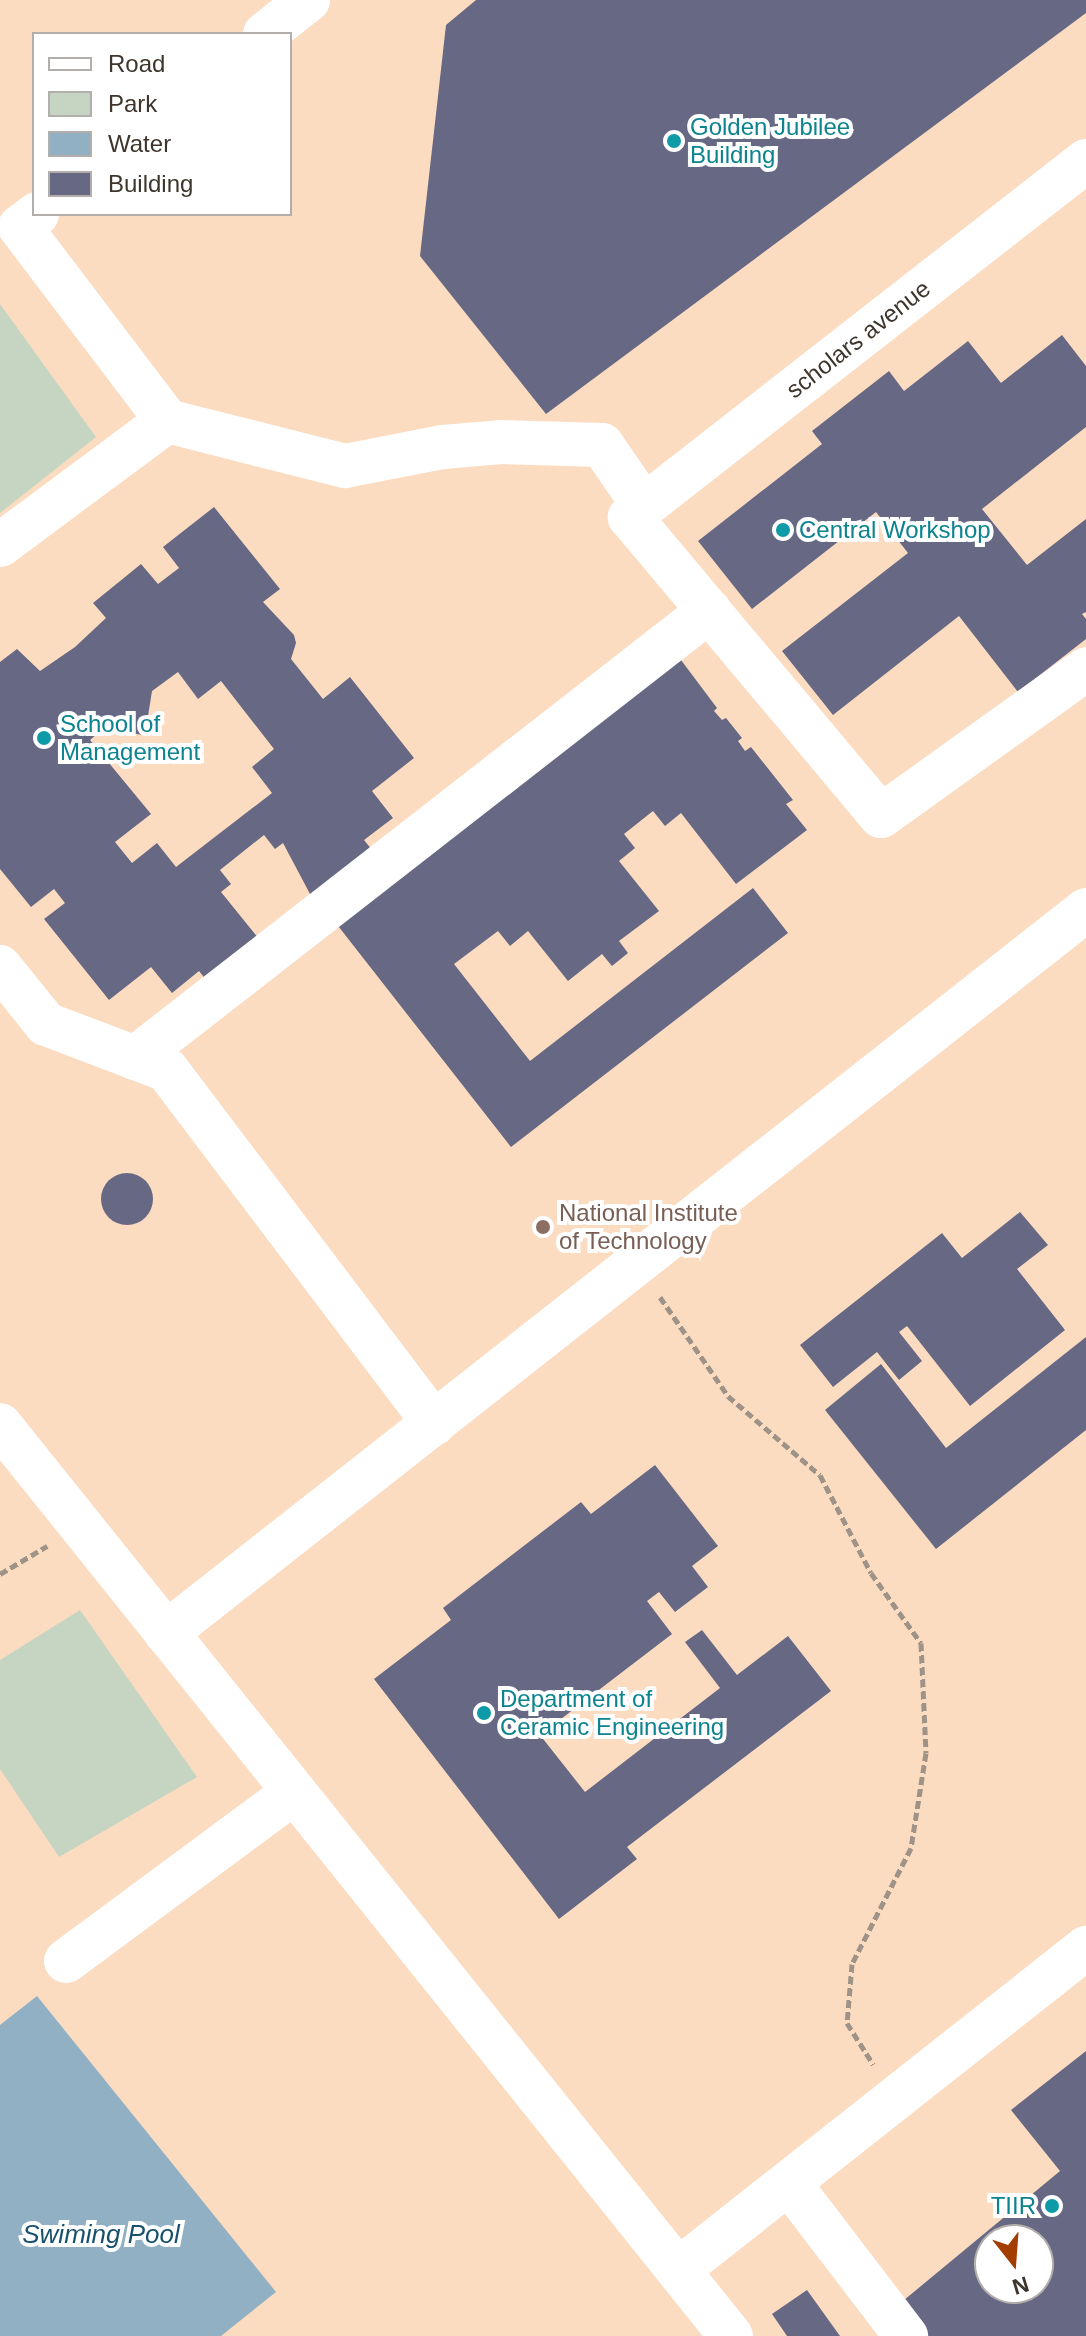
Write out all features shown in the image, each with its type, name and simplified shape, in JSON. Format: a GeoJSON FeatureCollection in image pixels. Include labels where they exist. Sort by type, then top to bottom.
{"type":"FeatureCollection","features":[{"type":"Feature","properties":{"kind":"street"},"geometry":{"type":"LineString","coordinates":[[268,32],[308,0]]}},
{"type":"Feature","properties":{"kind":"street","name":"scholars avenue"},"geometry":{"type":"LineString","coordinates":[[637,512],[1086,161]]}},
{"type":"Feature","properties":{"kind":"street"},"geometry":{"type":"LineString","coordinates":[[19,228],[167,421],[345,466],[443,447],[501,442],[602,445],[637,512],[709,611],[881,816],[1086,670]]}},
{"type":"Feature","properties":{"kind":"street"},"geometry":{"type":"LineString","coordinates":[[0,545],[167,421]]}},
{"type":"Feature","properties":{"kind":"street"},"geometry":{"type":"LineString","coordinates":[[135,1058],[709,611]]}},
{"type":"Feature","properties":{"kind":"street"},"geometry":{"type":"LineString","coordinates":[[166,1633],[1086,910]]}},
{"type":"Feature","properties":{"kind":"street"},"geometry":{"type":"LineString","coordinates":[[0,967],[46,1024],[167,1070],[434,1423]]}},
{"type":"Feature","properties":{"kind":"street"},"geometry":{"type":"LineString","coordinates":[[0,1425],[678,2270],[713,2330]]}},
{"type":"Feature","properties":{"kind":"street"},"geometry":{"type":"LineString","coordinates":[[66,1961],[294,1792]]}},
{"type":"Feature","properties":{"kind":"street"},"geometry":{"type":"LineString","coordinates":[[678,2270],[1086,1948]]}},
{"type":"Feature","properties":{"kind":"street"},"geometry":{"type":"LineString","coordinates":[[789,2183],[906,2336]]}},
{"type":"Feature","properties":{"kind":"path"},"geometry":{"type":"LineString","coordinates":[[630,1269],[647,1277],[728,1396],[820,1475],[871,1573],[921,1643],[926,1753],[911,1848],[852,1964],[847,2023],[896,2098]]}},
{"type":"Feature","properties":{"kind":"path"},"geometry":{"type":"LineString","coordinates":[[0,1574],[81,1526]]}},
{"type":"Feature","properties":{"kind":"shaded area","name":"National Institute of Technology"},"geometry":{"type":"Polygon","coordinates":[[[0,0],[1086,0],[1086,2336],[0,2336],[0,0]]]}},
{"type":"Feature","properties":{"kind":"green space"},"geometry":{"type":"Polygon","coordinates":[[[0,304],[96,437],[0,513],[0,304]]]}},
{"type":"Feature","properties":{"kind":"green space"},"geometry":{"type":"Polygon","coordinates":[[[80,1610],[197,1777],[59,1857],[0,1769],[0,1660],[80,1610]]]}},
{"type":"Feature","properties":{"kind":"water","name":"Swiming Pool"},"geometry":{"type":"Polygon","coordinates":[[[37,1996],[276,2292],[221,2336],[0,2336],[0,2025],[37,1996]]]}},
{"type":"Feature","properties":{"kind":"building","name":"Golden Jubilee Building"},"geometry":{"type":"Polygon","coordinates":[[[476,0],[1086,0],[1086,13],[546,414],[420,256],[446,25],[476,0]]]}},
{"type":"Feature","properties":{"kind":"building","name":"Central Workshop"},"geometry":{"type":"Polygon","coordinates":[[[1062,335],[1086,366],[1086,427],[982,509],[1027,565],[1086,519],[1086,612],[1082,614],[1086,619],[1086,639],[1018,692],[959,616],[833,715],[782,651],[908,553],[876,512],[752,609],[698,541],[822,444],[812,431],[889,371],[904,391],[968,341],[1001,383],[1062,335]]]}},
{"type":"Feature","properties":{"kind":"building"},"geometry":{"type":"Polygon","coordinates":[[[214,507],[280,589],[263,602],[294,635],[296,643],[291,659],[323,699],[350,677],[414,758],[372,791],[393,818],[364,840],[377,856],[318,909],[283,843],[275,849],[264,835],[220,870],[231,884],[221,892],[263,944],[211,986],[199,971],[172,993],[151,967],[109,1000],[44,919],[65,903],[54,889],[31,907],[0,869],[0,662],[17,649],[40,671],[75,647],[106,618],[93,603],[141,564],[158,584],[179,568],[163,547],[214,507]],[[178,672],[152,691],[145,735],[102,730],[90,740],[151,814],[115,842],[132,863],[157,843],[176,867],[272,793],[252,767],[274,749],[221,681],[198,699],[178,672]]]}},
{"type":"Feature","properties":{"kind":"building"},"geometry":{"type":"Polygon","coordinates":[[[678,656],[717,708],[714,711],[722,720],[726,718],[742,738],[738,741],[745,751],[751,747],[793,800],[786,804],[807,830],[736,884],[681,813],[665,826],[653,811],[624,834],[635,848],[619,861],[659,911],[619,941],[628,953],[612,966],[602,954],[568,981],[528,931],[510,946],[498,931],[454,964],[530,1061],[753,888],[788,933],[511,1147],[335,922],[678,656]]]}},
{"type":"Feature","properties":{"kind":"building"},"geometry":{"type":"Polygon","coordinates":[[[127,1173],[145,1181],[153,1199],[145,1217],[127,1225],[109,1217],[101,1199],[109,1181],[127,1173]]]}},
{"type":"Feature","properties":{"kind":"building"},"geometry":{"type":"Polygon","coordinates":[[[1020,1212],[1048,1245],[1017,1269],[1065,1330],[970,1406],[907,1326],[899,1332],[922,1361],[899,1380],[877,1352],[833,1387],[800,1345],[942,1233],[962,1258],[1020,1212]]]}},
{"type":"Feature","properties":{"kind":"building"},"geometry":{"type":"Polygon","coordinates":[[[1086,1337],[1086,1430],[936,1549],[825,1410],[881,1364],[946,1448],[1086,1337]]]}},
{"type":"Feature","properties":{"kind":"building","name":"Department of Ceramic Engineering"},"geometry":{"type":"Polygon","coordinates":[[[655,1465],[718,1546],[692,1566],[708,1587],[675,1612],[659,1592],[647,1601],[672,1634],[540,1735],[585,1792],[720,1688],[685,1642],[702,1630],[737,1675],[788,1636],[831,1691],[627,1847],[637,1859],[559,1919],[374,1679],[451,1620],[443,1608],[581,1502],[591,1514],[655,1465]]]}},
{"type":"Feature","properties":{"kind":"building","name":"TIIR"},"geometry":{"type":"Polygon","coordinates":[[[1086,2051],[1086,2336],[912,2336],[892,2310],[974,2242],[974,2304],[1054,2304],[1054,2224],[996,2224],[1060,2171],[1011,2110],[1086,2051]]]}},
{"type":"Feature","properties":{"kind":"building"},"geometry":{"type":"Polygon","coordinates":[[[807,2290],[840,2336],[787,2336],[772,2314],[807,2290]]]}},
{"type":"Feature","properties":{"kind":"place","name":"Golden Jubilee Building"},"geometry":{"type":"Point","coordinates":[674,141]}},
{"type":"Feature","properties":{"kind":"place","name":"Central Workshop"},"geometry":{"type":"Point","coordinates":[783,530]}},
{"type":"Feature","properties":{"kind":"place","name":"School of Management"},"geometry":{"type":"Point","coordinates":[44,738]}},
{"type":"Feature","properties":{"kind":"place","name":"National Institute of Technology"},"geometry":{"type":"Point","coordinates":[543,1227]}},
{"type":"Feature","properties":{"kind":"place","name":"Department of Ceramic Engineering"},"geometry":{"type":"Point","coordinates":[484,1713]}},
{"type":"Feature","properties":{"kind":"place","name":"TIIR"},"geometry":{"type":"Point","coordinates":[1052,2206]}}]}
